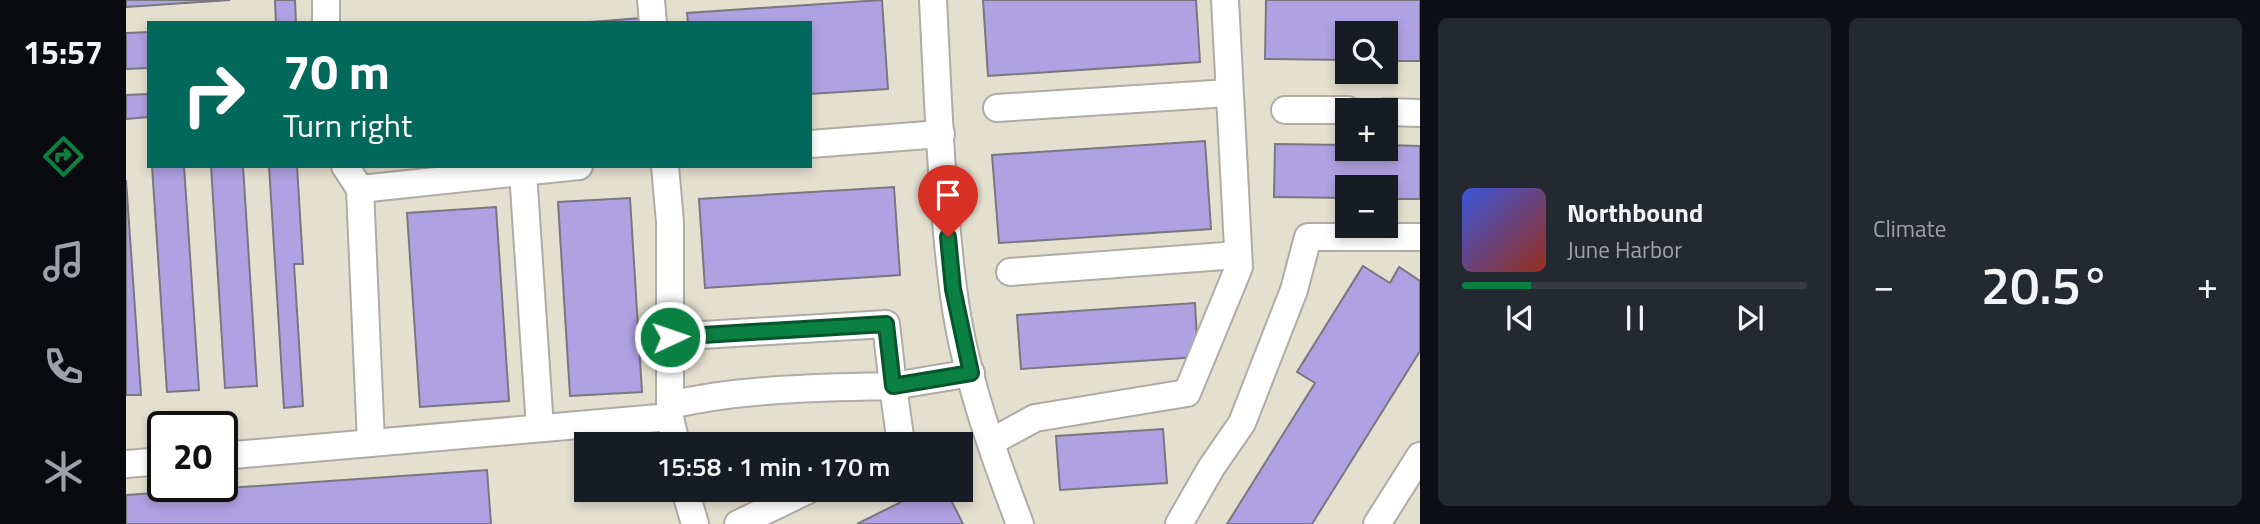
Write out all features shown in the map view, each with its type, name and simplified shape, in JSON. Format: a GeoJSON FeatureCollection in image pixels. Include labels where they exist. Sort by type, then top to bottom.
{"type":"FeatureCollection","features":[{"type":"Feature","properties":{"kind":"street"},"geometry":{"type":"LineString","coordinates":[[326,0],[326,21]]}},
{"type":"Feature","properties":{"kind":"street"},"geometry":{"type":"LineString","coordinates":[[652,0],[653,21]]}},
{"type":"Feature","properties":{"kind":"street"},"geometry":{"type":"LineString","coordinates":[[933,0],[953,289],[971,373],[1020,524]]}},
{"type":"Feature","properties":{"kind":"street"},"geometry":{"type":"LineString","coordinates":[[992,442],[1035,418],[1187,393],[1239,267],[1224,0]]}},
{"type":"Feature","properties":{"kind":"street"},"geometry":{"type":"LineString","coordinates":[[997,108],[1229,93]]}},
{"type":"Feature","properties":{"kind":"street"},"geometry":{"type":"LineString","coordinates":[[1284,110],[1335,110]]}},
{"type":"Feature","properties":{"kind":"street"},"geometry":{"type":"LineString","coordinates":[[1398,112],[1420,113]]}},
{"type":"Feature","properties":{"kind":"street"},"geometry":{"type":"LineString","coordinates":[[812,144],[941,134]]}},
{"type":"Feature","properties":{"kind":"street"},"geometry":{"type":"LineString","coordinates":[[346,168],[360,189],[371,443]]}},
{"type":"Feature","properties":{"kind":"street"},"geometry":{"type":"LineString","coordinates":[[360,189],[560,168]]}},
{"type":"Feature","properties":{"kind":"street"},"geometry":{"type":"LineString","coordinates":[[665,168],[670,222],[670,411],[674,432]]}},
{"type":"Feature","properties":{"kind":"street"},"geometry":{"type":"LineString","coordinates":[[523,172],[540,428]]}},
{"type":"Feature","properties":{"kind":"street"},"geometry":{"type":"LineString","coordinates":[[1179,524],[1211,468],[1242,423],[1294,290],[1308,237],[1420,237]]}},
{"type":"Feature","properties":{"kind":"street"},"geometry":{"type":"LineString","coordinates":[[1010,272],[1238,255]]}},
{"type":"Feature","properties":{"kind":"street"},"geometry":{"type":"LineString","coordinates":[[670,337],[886,324],[899,432]]}},
{"type":"Feature","properties":{"kind":"street"},"geometry":{"type":"LineString","coordinates":[[238,455],[540,428],[670,411],[708,396],[893,386],[971,373]]}},
{"type":"Feature","properties":{"kind":"street"},"geometry":{"type":"LineString","coordinates":[[1377,524],[1420,456]]}},
{"type":"Feature","properties":{"kind":"street"},"geometry":{"type":"LineString","coordinates":[[126,464],[147,462]]}},
{"type":"Feature","properties":{"kind":"street"},"geometry":{"type":"LineString","coordinates":[[689,502],[695,524]]}},
{"type":"Feature","properties":{"kind":"street"},"geometry":{"type":"LineString","coordinates":[[738,524],[783,502]]}},
{"type":"Feature","properties":{"kind":"shaded area"},"geometry":{"type":"Polygon","coordinates":[[[126,0],[1420,0],[1420,524],[126,524],[126,0]]]}},
{"type":"Feature","properties":{"kind":"building"},"geometry":{"type":"Polygon","coordinates":[[[126,0],[230,0],[126,7],[126,0]]]}},
{"type":"Feature","properties":{"kind":"building"},"geometry":{"type":"Polygon","coordinates":[[[275,0],[295,0],[296,21],[276,21],[275,0]]]}},
{"type":"Feature","properties":{"kind":"building"},"geometry":{"type":"Polygon","coordinates":[[[882,0],[888,89],[812,94],[812,21],[688,21],[687,13],[882,0]]]}},
{"type":"Feature","properties":{"kind":"building"},"geometry":{"type":"Polygon","coordinates":[[[983,0],[1196,0],[1200,62],[988,76],[983,0]]]}},
{"type":"Feature","properties":{"kind":"building"},"geometry":{"type":"Polygon","coordinates":[[[1266,0],[1420,0],[1420,61],[1398,61],[1398,21],[1335,21],[1335,60],[1265,59],[1266,0]]]}},
{"type":"Feature","properties":{"kind":"building"},"geometry":{"type":"Polygon","coordinates":[[[640,18],[640,21],[604,21],[640,18]]]}},
{"type":"Feature","properties":{"kind":"building"},"geometry":{"type":"Polygon","coordinates":[[[147,32],[147,68],[126,69],[126,33],[147,32]]]}},
{"type":"Feature","properties":{"kind":"building"},"geometry":{"type":"Polygon","coordinates":[[[147,94],[147,117],[126,119],[126,95],[147,94]]]}},
{"type":"Feature","properties":{"kind":"building"},"geometry":{"type":"Polygon","coordinates":[[[1205,141],[1211,229],[999,243],[992,155],[1205,141]]]}},
{"type":"Feature","properties":{"kind":"building"},"geometry":{"type":"Polygon","coordinates":[[[1275,144],[1335,145],[1335,161],[1398,161],[1398,145],[1420,146],[1420,199],[1398,199],[1398,175],[1335,175],[1335,198],[1274,197],[1275,144]]]}},
{"type":"Feature","properties":{"kind":"building"},"geometry":{"type":"Polygon","coordinates":[[[152,168],[184,168],[199,390],[167,392],[152,168]]]}},
{"type":"Feature","properties":{"kind":"building"},"geometry":{"type":"Polygon","coordinates":[[[211,168],[243,168],[257,386],[225,388],[211,168]]]}},
{"type":"Feature","properties":{"kind":"building"},"geometry":{"type":"Polygon","coordinates":[[[269,168],[297,168],[303,264],[294,264],[303,406],[284,408],[269,168]]]}},
{"type":"Feature","properties":{"kind":"building"},"geometry":{"type":"Polygon","coordinates":[[[126,180],[141,395],[126,395],[126,180]]]}},
{"type":"Feature","properties":{"kind":"building"},"geometry":{"type":"Polygon","coordinates":[[[894,187],[900,275],[705,288],[699,199],[894,187]]]}},
{"type":"Feature","properties":{"kind":"building"},"geometry":{"type":"Polygon","coordinates":[[[630,198],[642,392],[570,396],[558,202],[630,198]]]}},
{"type":"Feature","properties":{"kind":"building"},"geometry":{"type":"Polygon","coordinates":[[[496,207],[509,401],[420,407],[407,213],[496,207]]]}},
{"type":"Feature","properties":{"kind":"building"},"geometry":{"type":"Polygon","coordinates":[[[1363,266],[1390,283],[1399,267],[1420,281],[1420,351],[1312,524],[1227,524],[1315,383],[1297,372],[1363,266]]]}},
{"type":"Feature","properties":{"kind":"building"},"geometry":{"type":"Polygon","coordinates":[[[1195,303],[1198,357],[1021,369],[1017,315],[1195,303]]]}},
{"type":"Feature","properties":{"kind":"building"},"geometry":{"type":"Polygon","coordinates":[[[1163,429],[1167,483],[1060,490],[1056,436],[1163,429]]]}},
{"type":"Feature","properties":{"kind":"building"},"geometry":{"type":"Polygon","coordinates":[[[487,470],[491,524],[126,524],[126,495],[147,494],[147,502],[238,502],[238,487],[487,470]]]}},
{"type":"Feature","properties":{"kind":"building"},"geometry":{"type":"Polygon","coordinates":[[[901,502],[952,502],[963,524],[857,524],[901,502]]]}},
{"type":"Feature","properties":{"kind":"route"},"geometry":{"type":"LineString","coordinates":[[670,337],[886,324],[893,386],[971,373],[953,289],[948,237]]}}]}
